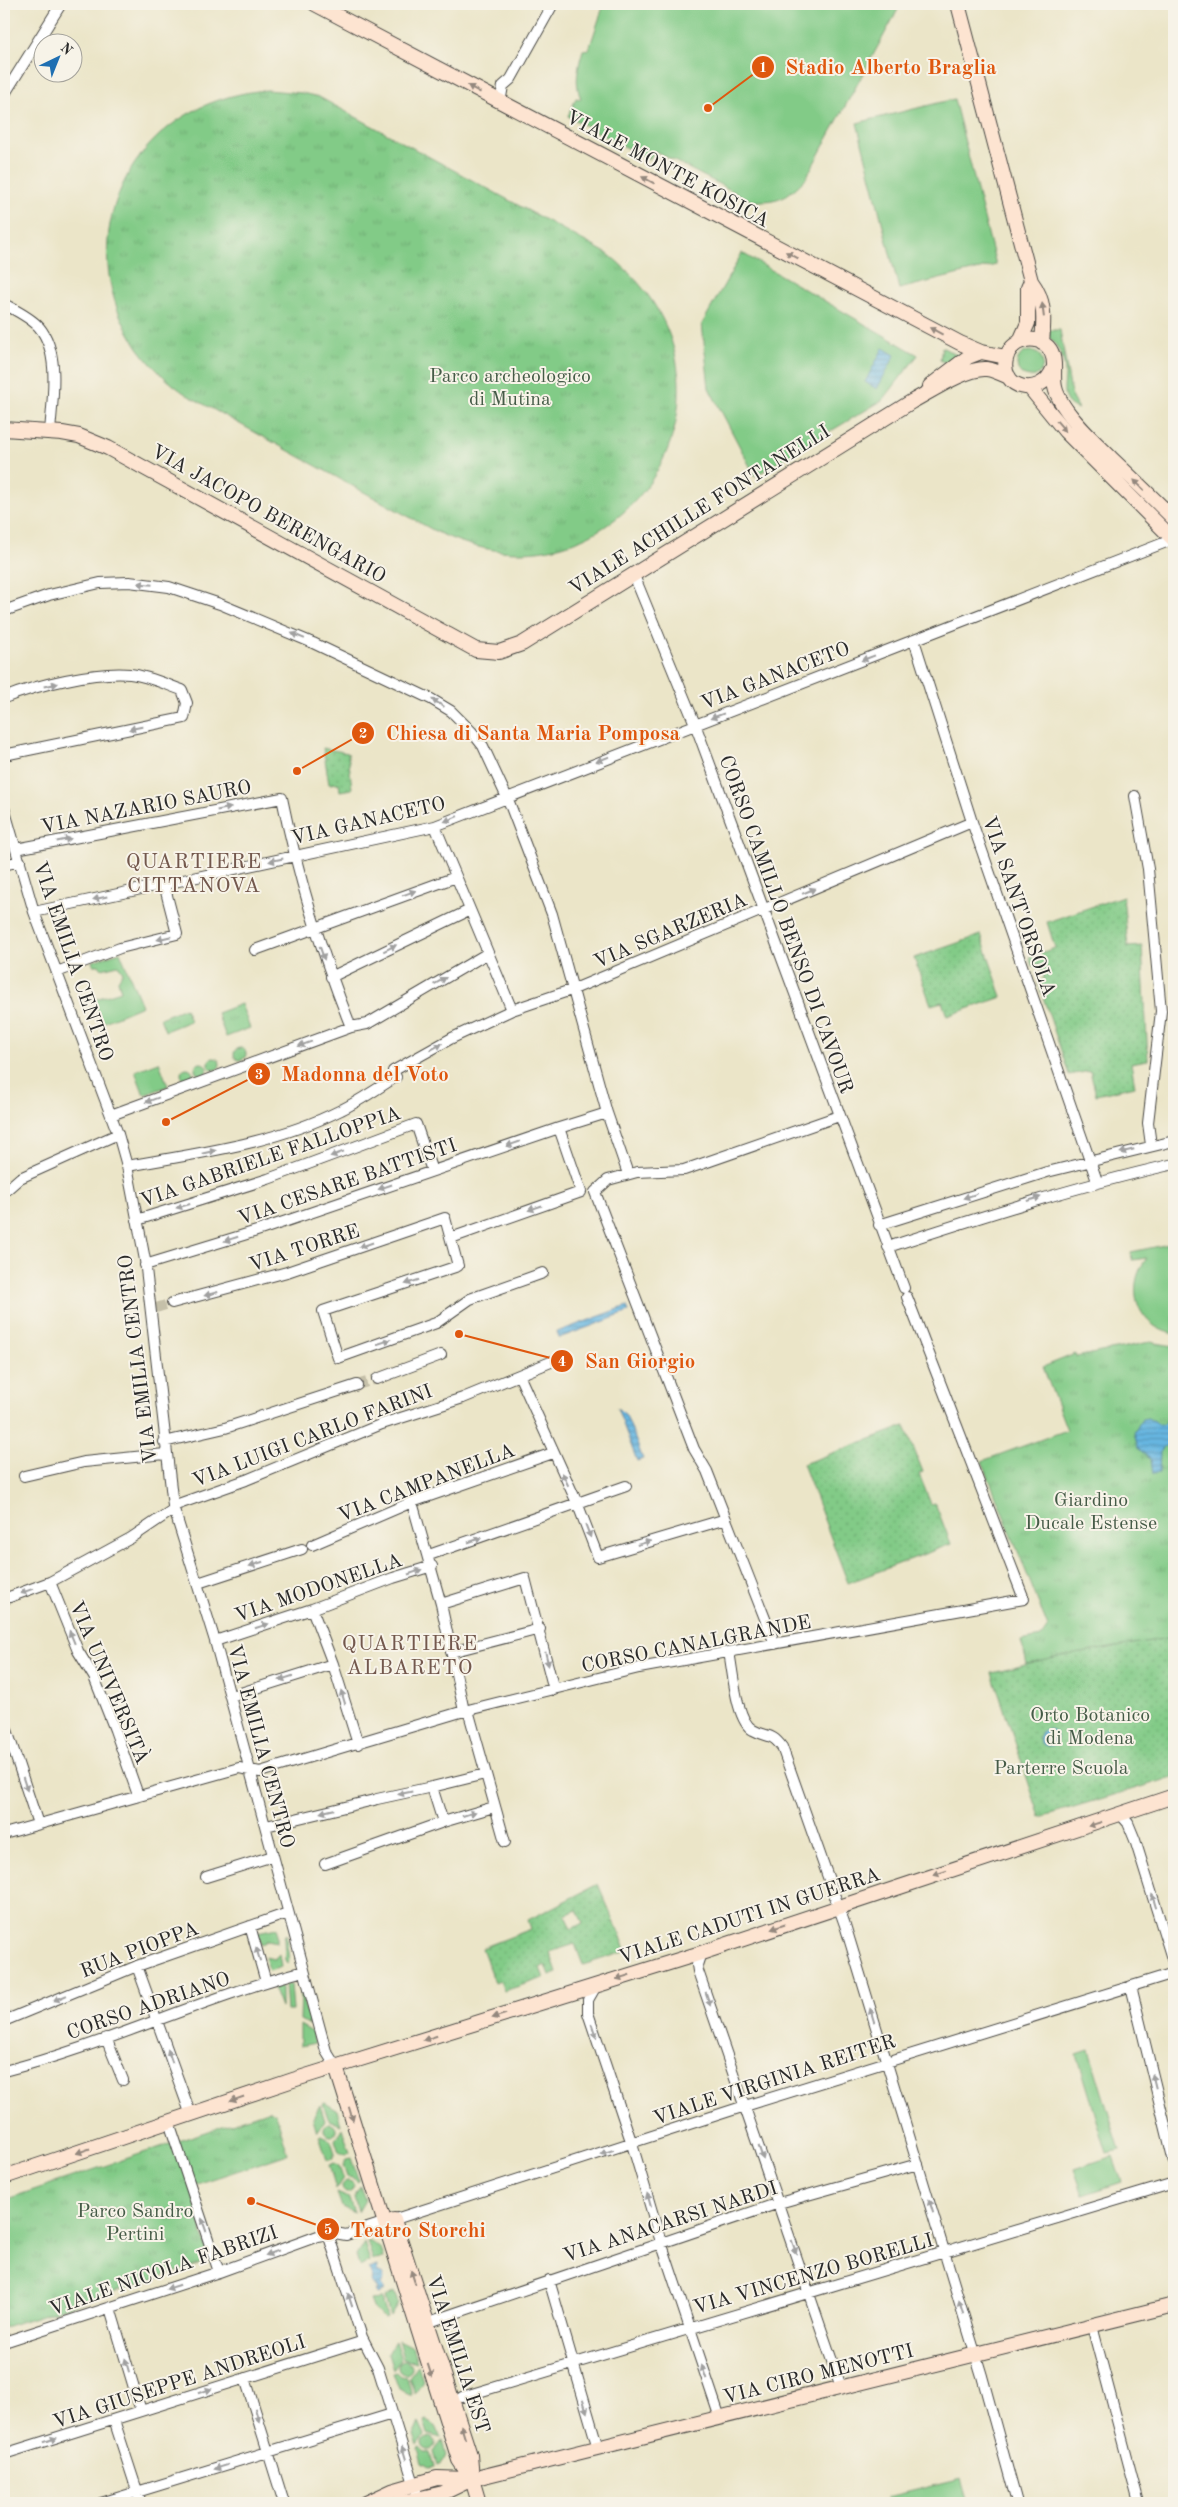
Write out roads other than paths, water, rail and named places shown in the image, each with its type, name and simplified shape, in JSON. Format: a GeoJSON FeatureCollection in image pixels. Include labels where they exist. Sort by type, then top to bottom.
{"type":"FeatureCollection","features":[{"type":"Feature","properties":{"kind":"street"},"geometry":{"type":"LineString","coordinates":[[4,95],[61,4]]}},
{"type":"Feature","properties":{"kind":"street","name":"VIALE MONTE KOSICA"},"geometry":{"type":"LineString","coordinates":[[315,4],[500,103],[951,338],[980,352],[1006,356]]}},
{"type":"Feature","properties":{"kind":"street"},"geometry":{"type":"LineString","coordinates":[[500,103],[503,86],[511,79],[553,4]]}},
{"type":"Feature","properties":{"kind":"street"},"geometry":{"type":"LineString","coordinates":[[958,4],[1031,281],[1042,299],[1044,314],[1042,342]]}},
{"type":"Feature","properties":{"kind":"street"},"geometry":{"type":"LineString","coordinates":[[1031,281],[1028,288],[1028,323],[1020,341],[1009,350],[1005,363],[1009,377],[1022,387],[1030,388],[1045,382],[1053,369]]}},
{"type":"Feature","properties":{"kind":"street"},"geometry":{"type":"LineString","coordinates":[[4,304],[38,325],[45,337],[55,377],[50,432]]}},
{"type":"Feature","properties":{"kind":"street"},"geometry":{"type":"LineString","coordinates":[[1020,341],[1031,339],[1042,342],[1052,354],[1055,388],[1075,423],[1174,519]]}},
{"type":"Feature","properties":{"kind":"street","name":"VIALE ACHILLE FONTANELLI"},"geometry":{"type":"LineString","coordinates":[[912,402],[950,369],[968,356],[980,352]]}},
{"type":"Feature","properties":{"kind":"street","name":"VIALE ACHILLE FONTANELLI"},"geometry":{"type":"LineString","coordinates":[[508,650],[522,644],[633,573],[912,402],[961,376],[978,370],[988,369],[1009,377]]}},
{"type":"Feature","properties":{"kind":"street"},"geometry":{"type":"LineString","coordinates":[[1030,388],[1065,431],[1174,540]]}},
{"type":"Feature","properties":{"kind":"street","name":"VIA JACOPO BERENGARIO"},"geometry":{"type":"LineString","coordinates":[[4,429],[79,436],[124,455],[476,650],[492,652],[508,650]]}},
{"type":"Feature","properties":{"kind":"street","name":"VIA GANACETO"},"geometry":{"type":"LineString","coordinates":[[34,912],[435,826],[506,796],[1174,540]]}},
{"type":"Feature","properties":{"kind":"street","name":"CORSO CAMILLO BENSO DI CAVOUR"},"geometry":{"type":"LineString","coordinates":[[633,573],[695,724],[879,1225],[1024,1599]]}},
{"type":"Feature","properties":{"kind":"street"},"geometry":{"type":"LineString","coordinates":[[4,611],[49,594],[85,586],[113,582],[152,584],[199,596],[342,656],[431,699],[456,716],[483,746],[506,796],[552,914],[608,1113],[628,1174]]}},
{"type":"Feature","properties":{"kind":"street","name":"VIA SANT'ORSOLA"},"geometry":{"type":"LineString","coordinates":[[914,640],[972,822],[1097,1181]]}},
{"type":"Feature","properties":{"kind":"street"},"geometry":{"type":"LineString","coordinates":[[4,698],[30,690],[89,677],[130,674],[182,690],[187,703],[184,718],[4,755]]}},
{"type":"Feature","properties":{"kind":"street"},"geometry":{"type":"LineString","coordinates":[[1135,796],[1148,869],[1161,1012],[1148,1123],[1151,1145]]}},
{"type":"Feature","properties":{"kind":"street","name":"VIA NAZARIO SAURO"},"geometry":{"type":"LineString","coordinates":[[16,849],[282,798],[294,856]]}},
{"type":"Feature","properties":{"kind":"street","name":"VIA EMILIA CENTRO"},"geometry":{"type":"LineString","coordinates":[[4,808],[34,912],[118,1134],[127,1166],[154,1309],[164,1442],[174,1508],[216,1641],[326,2051],[336,2067]]}},
{"type":"Feature","properties":{"kind":"street","name":"VIA SGARZERIA"},"geometry":{"type":"LineString","coordinates":[[127,1166],[198,1154],[294,1129],[340,1111],[452,1038],[512,1010],[574,989],[972,822]]}},
{"type":"Feature","properties":{"kind":"street"},"geometry":{"type":"LineString","coordinates":[[435,826],[512,1010]]}},
{"type":"Feature","properties":{"kind":"street"},"geometry":{"type":"LineString","coordinates":[[294,856],[314,927],[350,1028]]}},
{"type":"Feature","properties":{"kind":"street"},"geometry":{"type":"LineString","coordinates":[[4,865],[20,861]]}},
{"type":"Feature","properties":{"kind":"street"},"geometry":{"type":"LineString","coordinates":[[255,950],[456,877]]}},
{"type":"Feature","properties":{"kind":"street"},"geometry":{"type":"LineString","coordinates":[[57,972],[120,948],[177,934],[164,884]]}},
{"type":"Feature","properties":{"kind":"street"},"geometry":{"type":"LineString","coordinates":[[331,977],[470,910]]}},
{"type":"Feature","properties":{"kind":"street"},"geometry":{"type":"LineString","coordinates":[[111,1115],[350,1028],[367,1024],[488,953]]}},
{"type":"Feature","properties":{"kind":"street","name":"VIA CESARE BATTISTI"},"geometry":{"type":"LineString","coordinates":[[145,1265],[260,1230],[608,1113]]}},
{"type":"Feature","properties":{"kind":"street"},"geometry":{"type":"LineString","coordinates":[[776,1644],[712,1484],[694,1448],[595,1192],[608,1180],[628,1174],[684,1170],[839,1116]]}},
{"type":"Feature","properties":{"kind":"street","name":"VIA GABRIELE FALLOPPIA"},"geometry":{"type":"LineString","coordinates":[[137,1220],[268,1179],[416,1124],[432,1171]]}},
{"type":"Feature","properties":{"kind":"street"},"geometry":{"type":"LineString","coordinates":[[543,1273],[470,1300],[436,1323],[338,1358],[323,1312],[458,1266],[451,1238],[581,1192],[559,1128]]}},
{"type":"Feature","properties":{"kind":"street"},"geometry":{"type":"LineString","coordinates":[[4,1192],[20,1178],[118,1134]]}},
{"type":"Feature","properties":{"kind":"street"},"geometry":{"type":"LineString","coordinates":[[879,1225],[1090,1160],[1174,1141]]}},
{"type":"Feature","properties":{"kind":"street"},"geometry":{"type":"LineString","coordinates":[[888,1247],[1020,1203],[1097,1181],[1174,1164]]}},
{"type":"Feature","properties":{"kind":"street","name":"VIA TORRE"},"geometry":{"type":"LineString","coordinates":[[172,1303],[287,1272],[445,1218],[451,1238]]}},
{"type":"Feature","properties":{"kind":"street"},"geometry":{"type":"LineString","coordinates":[[376,1379],[440,1355]]}},
{"type":"Feature","properties":{"kind":"street","name":"VIA LUIGI CARLO FARINI"},"geometry":{"type":"LineString","coordinates":[[4,1599],[50,1582],[131,1538],[174,1508],[382,1424],[462,1398],[558,1359]]}},
{"type":"Feature","properties":{"kind":"street"},"geometry":{"type":"LineString","coordinates":[[519,1375],[578,1505],[598,1557],[726,1519]]}},
{"type":"Feature","properties":{"kind":"street"},"geometry":{"type":"LineString","coordinates":[[164,1442],[225,1428],[357,1385]]}},
{"type":"Feature","properties":{"kind":"street","name":"VIA CAMPANELLA"},"geometry":{"type":"LineString","coordinates":[[198,1583],[307,1547],[412,1502],[553,1453]]}},
{"type":"Feature","properties":{"kind":"street"},"geometry":{"type":"LineString","coordinates":[[24,1476],[84,1462],[166,1454]]}},
{"type":"Feature","properties":{"kind":"street","name":"VIA MODONELLA"},"geometry":{"type":"LineString","coordinates":[[429,1555],[578,1505],[626,1486]]}},
{"type":"Feature","properties":{"kind":"street"},"geometry":{"type":"LineString","coordinates":[[412,1502],[432,1566],[466,1710],[505,1842]]}},
{"type":"Feature","properties":{"kind":"street","name":"VIA MODONELLA"},"geometry":{"type":"LineString","coordinates":[[216,1641],[432,1566]]}},
{"type":"Feature","properties":{"kind":"street"},"geometry":{"type":"LineString","coordinates":[[441,1604],[525,1578],[540,1629],[554,1690]]}},
{"type":"Feature","properties":{"kind":"street","name":"VIA UNIVERSITÀ"},"geometry":{"type":"LineString","coordinates":[[50,1582],[78,1651],[94,1677],[116,1730],[138,1795]]}},
{"type":"Feature","properties":{"kind":"street","name":"CORSO CANALGRANDE"},"geometry":{"type":"LineString","coordinates":[[4,1834],[239,1768],[260,1772],[466,1710],[639,1668],[1024,1599]]}},
{"type":"Feature","properties":{"kind":"street"},"geometry":{"type":"LineString","coordinates":[[312,1609],[333,1664],[358,1744]]}},
{"type":"Feature","properties":{"kind":"street"},"geometry":{"type":"LineString","coordinates":[[451,1652],[540,1629]]}},
{"type":"Feature","properties":{"kind":"street"},"geometry":{"type":"LineString","coordinates":[[729,1652],[741,1714],[753,1730],[772,1736],[782,1747],[838,1907],[945,2253],[1017,2503]]}},
{"type":"Feature","properties":{"kind":"street"},"geometry":{"type":"LineString","coordinates":[[230,1696],[333,1664]]}},
{"type":"Feature","properties":{"kind":"street"},"geometry":{"type":"LineString","coordinates":[[4,1721],[38,1824]]}},
{"type":"Feature","properties":{"kind":"street"},"geometry":{"type":"LineString","coordinates":[[266,1826],[485,1774]]}},
{"type":"Feature","properties":{"kind":"street"},"geometry":{"type":"LineString","coordinates":[[432,1787],[443,1822]]}},
{"type":"Feature","properties":{"kind":"street","name":"VIALE CADUTI IN GUERRA"},"geometry":{"type":"LineString","coordinates":[[4,2177],[336,2067],[701,1953],[1174,1796]]}},
{"type":"Feature","properties":{"kind":"street"},"geometry":{"type":"LineString","coordinates":[[325,1864],[443,1822],[494,1807]]}},
{"type":"Feature","properties":{"kind":"street"},"geometry":{"type":"LineString","coordinates":[[1121,1815],[1128,1823],[1135,1840],[1174,1964]]}},
{"type":"Feature","properties":{"kind":"street"},"geometry":{"type":"LineString","coordinates":[[206,1877],[273,1856]]}},
{"type":"Feature","properties":{"kind":"street","name":"RUA PIOPPA"},"geometry":{"type":"LineString","coordinates":[[4,2021],[137,1966],[288,1912]]}},
{"type":"Feature","properties":{"kind":"street"},"geometry":{"type":"LineString","coordinates":[[250,1926],[266,1982]]}},
{"type":"Feature","properties":{"kind":"street"},"geometry":{"type":"LineString","coordinates":[[701,1953],[697,1965],[698,1971],[841,2387]]}},
{"type":"Feature","properties":{"kind":"street"},"geometry":{"type":"LineString","coordinates":[[137,1966],[158,2019],[191,2115]]}},
{"type":"Feature","properties":{"kind":"street","name":"CORSO ADRIANO"},"geometry":{"type":"LineString","coordinates":[[4,2070],[38,2062],[266,1982],[304,1971]]}},
{"type":"Feature","properties":{"kind":"street","name":"VIALE VIRGINIA REITER"},"geometry":{"type":"LineString","coordinates":[[331,2233],[346,2235],[887,2061],[1174,1973]]}},
{"type":"Feature","properties":{"kind":"street"},"geometry":{"type":"LineString","coordinates":[[596,1986],[588,2000],[588,2013],[632,2144],[661,2242],[720,2418]]}},
{"type":"Feature","properties":{"kind":"street"},"geometry":{"type":"LineString","coordinates":[[1131,1986],[1174,2162]]}},
{"type":"Feature","properties":{"kind":"street"},"geometry":{"type":"LineString","coordinates":[[106,2038],[123,2080]]}},
{"type":"Feature","properties":{"kind":"street"},"geometry":{"type":"LineString","coordinates":[[336,2067],[389,2220],[415,2325],[459,2460],[472,2479],[479,2503]]}},
{"type":"Feature","properties":{"kind":"street"},"geometry":{"type":"LineString","coordinates":[[169,2122],[219,2272]]}},
{"type":"Feature","properties":{"kind":"street","name":"VIA ANACARSI NARDI"},"geometry":{"type":"LineString","coordinates":[[435,2320],[779,2203],[918,2164]]}},
{"type":"Feature","properties":{"kind":"street","name":"VIA VINCENZO BORELLI"},"geometry":{"type":"LineString","coordinates":[[462,2397],[689,2327],[945,2253],[1174,2183]]}},
{"type":"Feature","properties":{"kind":"street"},"geometry":{"type":"LineString","coordinates":[[331,2233],[364,2341],[378,2368],[419,2499]]}},
{"type":"Feature","properties":{"kind":"street","name":"VIALE NICOLA FABRIZI"},"geometry":{"type":"LineString","coordinates":[[4,2342],[219,2272],[331,2233]]}},
{"type":"Feature","properties":{"kind":"street"},"geometry":{"type":"LineString","coordinates":[[549,2280],[598,2448]]}},
{"type":"Feature","properties":{"kind":"street","name":"VIA CIRO MENOTTI"},"geometry":{"type":"LineString","coordinates":[[472,2479],[1174,2305]]}},
{"type":"Feature","properties":{"kind":"street"},"geometry":{"type":"LineString","coordinates":[[110,2308],[141,2411]]}},
{"type":"Feature","properties":{"kind":"street"},"geometry":{"type":"LineString","coordinates":[[1092,2326],[1139,2503]]}},
{"type":"Feature","properties":{"kind":"street","name":"VIA GIUSEPPE ANDREOLI"},"geometry":{"type":"LineString","coordinates":[[4,2454],[364,2341]]}},
{"type":"Feature","properties":{"kind":"street"},"geometry":{"type":"LineString","coordinates":[[245,2378],[284,2503]]}},
{"type":"Feature","properties":{"kind":"street"},"geometry":{"type":"LineString","coordinates":[[101,2503],[392,2414]]}},
{"type":"Feature","properties":{"kind":"street"},"geometry":{"type":"LineString","coordinates":[[114,2420],[141,2503]]}},
{"type":"Feature","properties":{"kind":"street"},"geometry":{"type":"LineString","coordinates":[[366,2503],[385,2493],[437,2478],[472,2479]]}},
{"type":"Feature","properties":{"kind":"street"},"geometry":{"type":"LineString","coordinates":[[399,2503],[443,2493],[472,2479]]}},
{"type":"Feature","properties":{"kind":"water"},"geometry":{"type":"Polygon","coordinates":[[[883,348],[895,355],[877,389],[865,382],[883,348]]]}},
{"type":"Feature","properties":{"kind":"water"},"geometry":{"type":"Polygon","coordinates":[[[627,1306],[629,1312],[559,1338],[557,1332],[627,1306]]]}},
{"type":"Feature","properties":{"kind":"water"},"geometry":{"type":"Polygon","coordinates":[[[617,1408],[626,1415],[643,1459],[637,1461],[617,1408]]]}},
{"type":"Feature","properties":{"kind":"water"},"geometry":{"type":"Polygon","coordinates":[[[1174,1413],[1174,1446],[1165,1446],[1160,1451],[1159,1473],[1153,1474],[1151,1460],[1138,1448],[1134,1433],[1142,1419],[1148,1418],[1159,1425],[1163,1425],[1174,1413]]]}},
{"type":"Feature","properties":{"kind":"water"},"geometry":{"type":"Polygon","coordinates":[[[1048,1729],[1054,1732],[1057,1738],[1054,1744],[1048,1747],[1042,1744],[1039,1738],[1042,1732],[1048,1729]]]}},
{"type":"Feature","properties":{"kind":"water"},"geometry":{"type":"Polygon","coordinates":[[[378,2266],[377,2272],[383,2275],[384,2280],[381,2285],[385,2291],[377,2294],[375,2290],[378,2290],[371,2282],[372,2274],[369,2269],[378,2266]]]}},
{"type":"Feature","properties":{"kind":"tunnel"},"geometry":{"type":"LineString","coordinates":[[156,1308],[172,1303]]}},
{"type":"Feature","properties":{"kind":"tunnel"},"geometry":{"type":"LineString","coordinates":[[357,1385],[377,1379]]}},
{"type":"Feature","properties":{"kind":"place","name":"Stadio Alberto Braglia"},"geometry":{"type":"Point","coordinates":[708,108]}},
{"type":"Feature","properties":{"kind":"place","name":"Chiesa di Santa Maria Pomposa"},"geometry":{"type":"Point","coordinates":[297,771]}},
{"type":"Feature","properties":{"kind":"place","name":"Madonna del Voto"},"geometry":{"type":"Point","coordinates":[166,1122]}},
{"type":"Feature","properties":{"kind":"place","name":"San Giorgio"},"geometry":{"type":"Point","coordinates":[459,1334]}},
{"type":"Feature","properties":{"kind":"place","name":"Teatro Storchi"},"geometry":{"type":"Point","coordinates":[251,2201]}},
{"type":"Feature","properties":{"kind":"district","name":"QUARTIERE CITTANOVA"},"geometry":{"type":"Point","coordinates":[194,873]}},
{"type":"Feature","properties":{"kind":"district","name":"QUARTIERE ALBARETO"},"geometry":{"type":"Point","coordinates":[410,1655]}},
{"type":"Feature","properties":{"kind":"park label","name":"Parco archeologico di Mutina"},"geometry":{"type":"Point","coordinates":[510,386]}},
{"type":"Feature","properties":{"kind":"park label","name":"Giardino Ducale Estense"},"geometry":{"type":"Point","coordinates":[1091,1510]}},
{"type":"Feature","properties":{"kind":"park label","name":"Orto Botanico di Modena"},"geometry":{"type":"Point","coordinates":[1090,1726]}},
{"type":"Feature","properties":{"kind":"park label","name":"Parterre Scuola"},"geometry":{"type":"Point","coordinates":[1061,1767]}},
{"type":"Feature","properties":{"kind":"park label","name":"Parco Sandro Pertini"},"geometry":{"type":"Point","coordinates":[135,2222]}}]}
